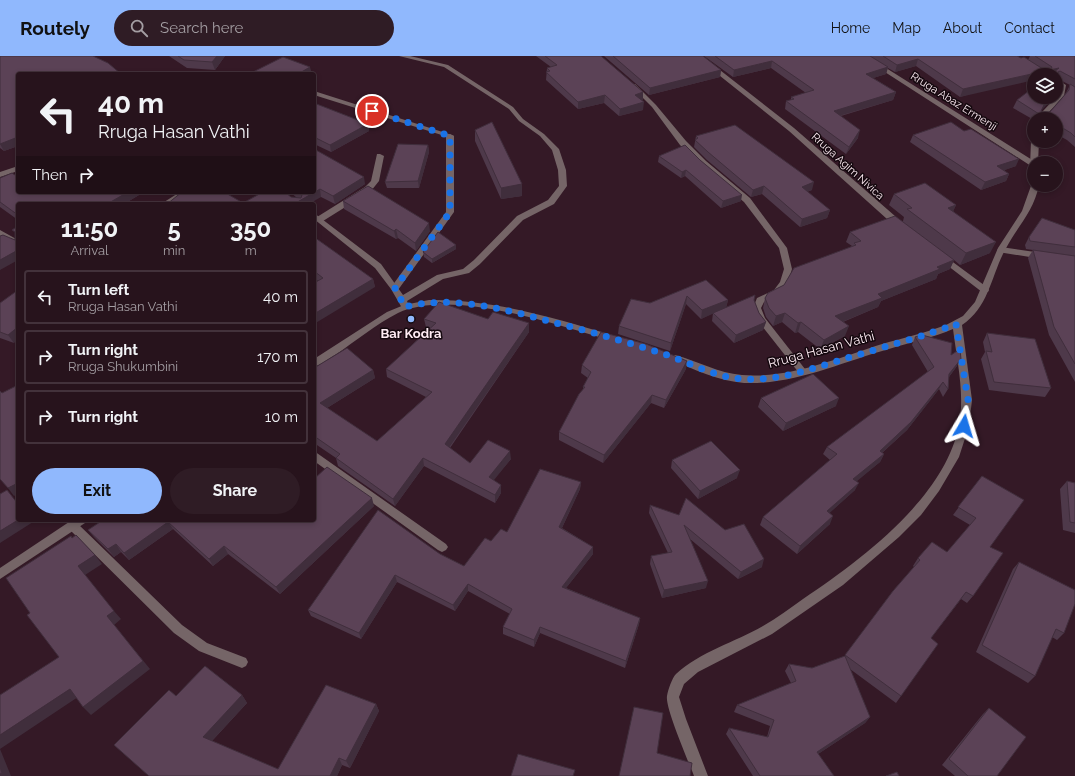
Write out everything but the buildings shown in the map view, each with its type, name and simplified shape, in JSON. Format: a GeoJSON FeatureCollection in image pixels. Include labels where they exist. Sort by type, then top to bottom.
{"type":"FeatureCollection","features":[{"type":"Feature","properties":{"kind":"street"},"geometry":{"type":"LineString","coordinates":[[402,56],[446,66]]}},
{"type":"Feature","properties":{"kind":"street"},"geometry":{"type":"LineString","coordinates":[[316,363],[404,304],[440,277],[466,271],[477,262],[520,218],[550,202],[563,186],[562,170],[555,149],[542,135],[525,124],[511,108],[446,66],[435,56]]}},
{"type":"Feature","properties":{"kind":"street","name":"Rruga Agim Nivica"},"geometry":{"type":"LineString","coordinates":[[698,56],[787,125],[881,211],[906,229]]}},
{"type":"Feature","properties":{"kind":"street","name":"Rruga Abaz Ermenji"},"geometry":{"type":"LineString","coordinates":[[863,56],[1027,161]]}},
{"type":"Feature","properties":{"kind":"street"},"geometry":{"type":"LineString","coordinates":[[626,80],[644,94],[683,143],[703,163],[747,200],[783,248],[788,269],[784,282],[777,292],[760,300],[757,308],[761,319],[802,371]]}},
{"type":"Feature","properties":{"kind":"street"},"geometry":{"type":"LineString","coordinates":[[316,94],[450,136],[450,212],[395,288]]}},
{"type":"Feature","properties":{"kind":"street"},"geometry":{"type":"LineString","coordinates":[[1045,112],[1053,104]]}},
{"type":"Feature","properties":{"kind":"street"},"geometry":{"type":"LineString","coordinates":[[380,156],[376,182],[368,189],[317,217],[378,266],[395,288],[404,304]]}},
{"type":"Feature","properties":{"kind":"street"},"geometry":{"type":"LineString","coordinates":[[0,175],[16,169]]}},
{"type":"Feature","properties":{"kind":"street","name":"Rruga Hasan Vathi"},"geometry":{"type":"LineString","coordinates":[[669,356],[718,375],[744,379],[774,378],[930,334],[956,324],[966,318],[974,309],[985,290],[1001,250],[1026,211],[1033,198],[1034,192]]}},
{"type":"Feature","properties":{"kind":"street"},"geometry":{"type":"LineString","coordinates":[[168,202],[182,194]]}},
{"type":"Feature","properties":{"kind":"street"},"geometry":{"type":"LineString","coordinates":[[0,232],[16,243]]}},
{"type":"Feature","properties":{"kind":"street"},"geometry":{"type":"LineString","coordinates":[[1001,250],[1053,257]]}},
{"type":"Feature","properties":{"kind":"street"},"geometry":{"type":"LineString","coordinates":[[936,253],[985,290]]}},
{"type":"Feature","properties":{"kind":"street"},"geometry":{"type":"LineString","coordinates":[[404,304],[423,302],[472,304],[510,311],[622,341]]}},
{"type":"Feature","properties":{"kind":"street"},"geometry":{"type":"LineString","coordinates":[[701,776],[679,719],[673,697],[678,680],[694,668],[768,630],[839,581],[895,534],[917,512],[935,488],[955,454],[964,426],[968,400],[956,324]]}},
{"type":"Feature","properties":{"kind":"street"},"geometry":{"type":"LineString","coordinates":[[316,456],[442,547]]}},
{"type":"Feature","properties":{"kind":"street"},"geometry":{"type":"LineString","coordinates":[[0,574],[77,523],[178,629],[203,647],[242,662]]}},
{"type":"Feature","properties":{"kind":"place","name":"Bar Kodra"},"geometry":{"type":"Point","coordinates":[411,319]}},
{"type":"Feature","properties":{"kind":"route"},"geometry":{"type":"LineString","coordinates":[[372,111],[450,136],[450,212],[428,245],[395,288],[405,307],[423,302],[443,302],[472,304],[510,311],[643,347],[718,375],[744,379],[774,378],[802,371],[930,334],[956,324],[968,400],[964,426]]}}]}
